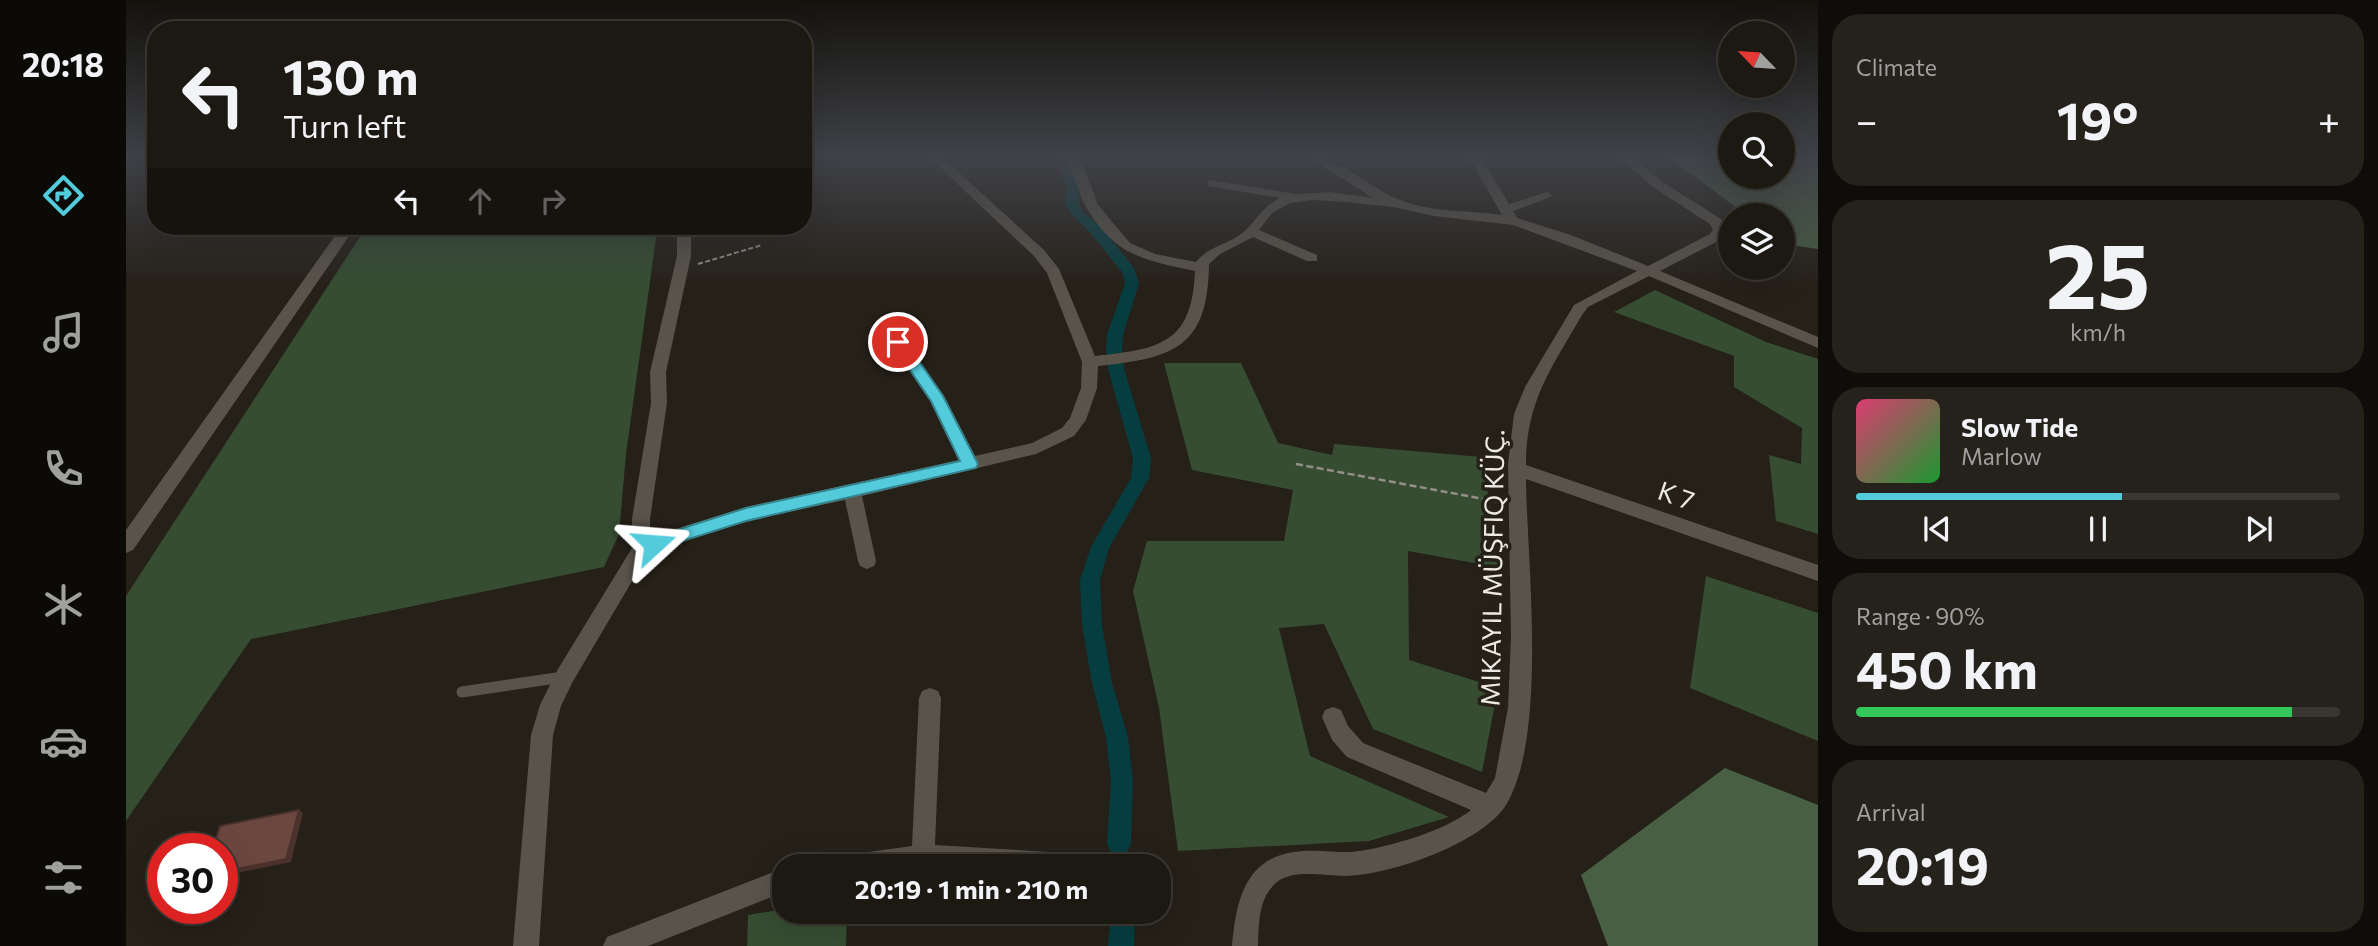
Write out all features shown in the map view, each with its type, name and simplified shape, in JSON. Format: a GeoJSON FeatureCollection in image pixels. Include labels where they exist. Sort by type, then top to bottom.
{"type":"FeatureCollection","features":[{"type":"Feature","properties":{"kind":"street"},"geometry":{"type":"LineString","coordinates":[[641,549],[667,538],[746,514],[1036,448],[1068,432],[1079,420],[1085,402],[1089,388],[1090,362],[1054,272],[1039,253],[983,201]]}},
{"type":"Feature","properties":{"kind":"street"},"geometry":{"type":"LineString","coordinates":[[1090,201],[1125,246],[1151,257],[1202,268]]}},
{"type":"Feature","properties":{"kind":"street"},"geometry":{"type":"LineString","coordinates":[[1090,362],[1158,353],[1186,332],[1200,306],[1202,268],[1206,258],[1213,251],[1244,239],[1273,207],[1290,201]]}},
{"type":"Feature","properties":{"kind":"street"},"geometry":{"type":"LineString","coordinates":[[1365,201],[1439,212],[1508,215],[1651,270],[1818,343]]}},
{"type":"Feature","properties":{"kind":"street"},"geometry":{"type":"LineString","coordinates":[[1394,201],[1401,205]]}},
{"type":"Feature","properties":{"kind":"street"},"geometry":{"type":"LineString","coordinates":[[1500,201],[1508,215]]}},
{"type":"Feature","properties":{"kind":"street"},"geometry":{"type":"LineString","coordinates":[[1508,215],[1536,201]]}},
{"type":"Feature","properties":{"kind":"street"},"geometry":{"type":"LineString","coordinates":[[1245,946],[1250,904],[1262,879],[1287,864],[1357,863],[1431,845],[1464,831],[1491,807],[1505,780],[1515,728],[1522,655],[1517,469],[1522,414],[1535,382],[1561,340],[1572,315],[1583,304],[1715,237],[1720,230],[1716,222],[1684,201]]}},
{"type":"Feature","properties":{"kind":"street"},"geometry":{"type":"LineString","coordinates":[[1251,232],[1312,258]]}},
{"type":"Feature","properties":{"kind":"street"},"geometry":{"type":"LineString","coordinates":[[126,545],[343,235]]}},
{"type":"Feature","properties":{"kind":"street"},"geometry":{"type":"LineString","coordinates":[[526,946],[541,735],[565,676],[641,549],[642,510],[659,403],[658,372],[684,256],[684,235]]}},
{"type":"Feature","properties":{"kind":"street"},"geometry":{"type":"LineString","coordinates":[[898,342],[937,400],[970,464]]}},
{"type":"Feature","properties":{"kind":"street","name":"K 7"},"geometry":{"type":"LineString","coordinates":[[1517,469],[1818,573]]}},
{"type":"Feature","properties":{"kind":"street"},"geometry":{"type":"LineString","coordinates":[[852,492],[867,561]]}},
{"type":"Feature","properties":{"kind":"street"},"geometry":{"type":"LineString","coordinates":[[923,854],[930,698]]}},
{"type":"Feature","properties":{"kind":"street"},"geometry":{"type":"LineString","coordinates":[[1333,717],[1340,733],[1355,750],[1491,807]]}},
{"type":"Feature","properties":{"kind":"street"},"geometry":{"type":"LineString","coordinates":[[616,946],[772,885]]}},
{"type":"Feature","properties":{"kind":"lane"},"geometry":{"type":"LineString","coordinates":[[463,692],[565,676]]}},
{"type":"Feature","properties":{"kind":"path"},"geometry":{"type":"LineString","coordinates":[[681,269],[762,245]]}},
{"type":"Feature","properties":{"kind":"path"},"geometry":{"type":"LineString","coordinates":[[1296,464],[1517,506]]}},
{"type":"Feature","properties":{"kind":"green space"},"geometry":{"type":"Polygon","coordinates":[[[1728,201],[1818,201],[1818,249],[1795,246],[1795,203],[1728,201]]]}},
{"type":"Feature","properties":{"kind":"green space"},"geometry":{"type":"Polygon","coordinates":[[[361,235],[656,235],[626,454],[619,534],[604,567],[251,639],[126,821],[126,596],[361,235]]]}},
{"type":"Feature","properties":{"kind":"green space"},"geometry":{"type":"Polygon","coordinates":[[[1655,290],[1766,342],[1818,359],[1818,534],[1776,521],[1769,455],[1801,464],[1802,428],[1734,387],[1734,356],[1614,312],[1655,290]]]}},
{"type":"Feature","properties":{"kind":"green space"},"geometry":{"type":"Polygon","coordinates":[[[1164,363],[1241,363],[1278,443],[1332,455],[1334,444],[1481,457],[1502,568],[1408,551],[1409,660],[1498,688],[1482,772],[1373,729],[1324,624],[1279,628],[1310,756],[1449,817],[1369,841],[1178,851],[1159,708],[1133,591],[1147,541],[1284,541],[1293,490],[1192,470],[1164,363]]]}},
{"type":"Feature","properties":{"kind":"green space"},"geometry":{"type":"Polygon","coordinates":[[[1706,576],[1818,613],[1818,741],[1690,688],[1706,576]]]}},
{"type":"Feature","properties":{"kind":"green space"},"geometry":{"type":"Polygon","coordinates":[[[1725,768],[1818,805],[1818,946],[1608,946],[1581,875],[1725,768]]]}},
{"type":"Feature","properties":{"kind":"green space"},"geometry":{"type":"Polygon","coordinates":[[[772,911],[772,924],[847,924],[846,946],[747,946],[748,915],[772,911]]]}},
{"type":"Feature","properties":{"kind":"building"},"geometry":{"type":"Polygon","coordinates":[[[299,810],[286,859],[238,869],[238,833],[218,833],[220,826],[299,810]]]}},
{"type":"Feature","properties":{"kind":"waterway"},"geometry":{"type":"LineString","coordinates":[[1072,201],[1078,214],[1095,229],[1129,271],[1132,283],[1115,335],[1114,351],[1116,369],[1142,458],[1140,478],[1100,547],[1090,580],[1092,625],[1102,683],[1117,737],[1122,782],[1119,844]]}},
{"type":"Feature","properties":{"kind":"waterway"},"geometry":{"type":"LineString","coordinates":[[1121,946],[1122,924]]}},
{"type":"Feature","properties":{"kind":"route"},"geometry":{"type":"LineString","coordinates":[[654,544],[746,514],[891,484],[970,464],[937,400],[898,342]]}}]}
